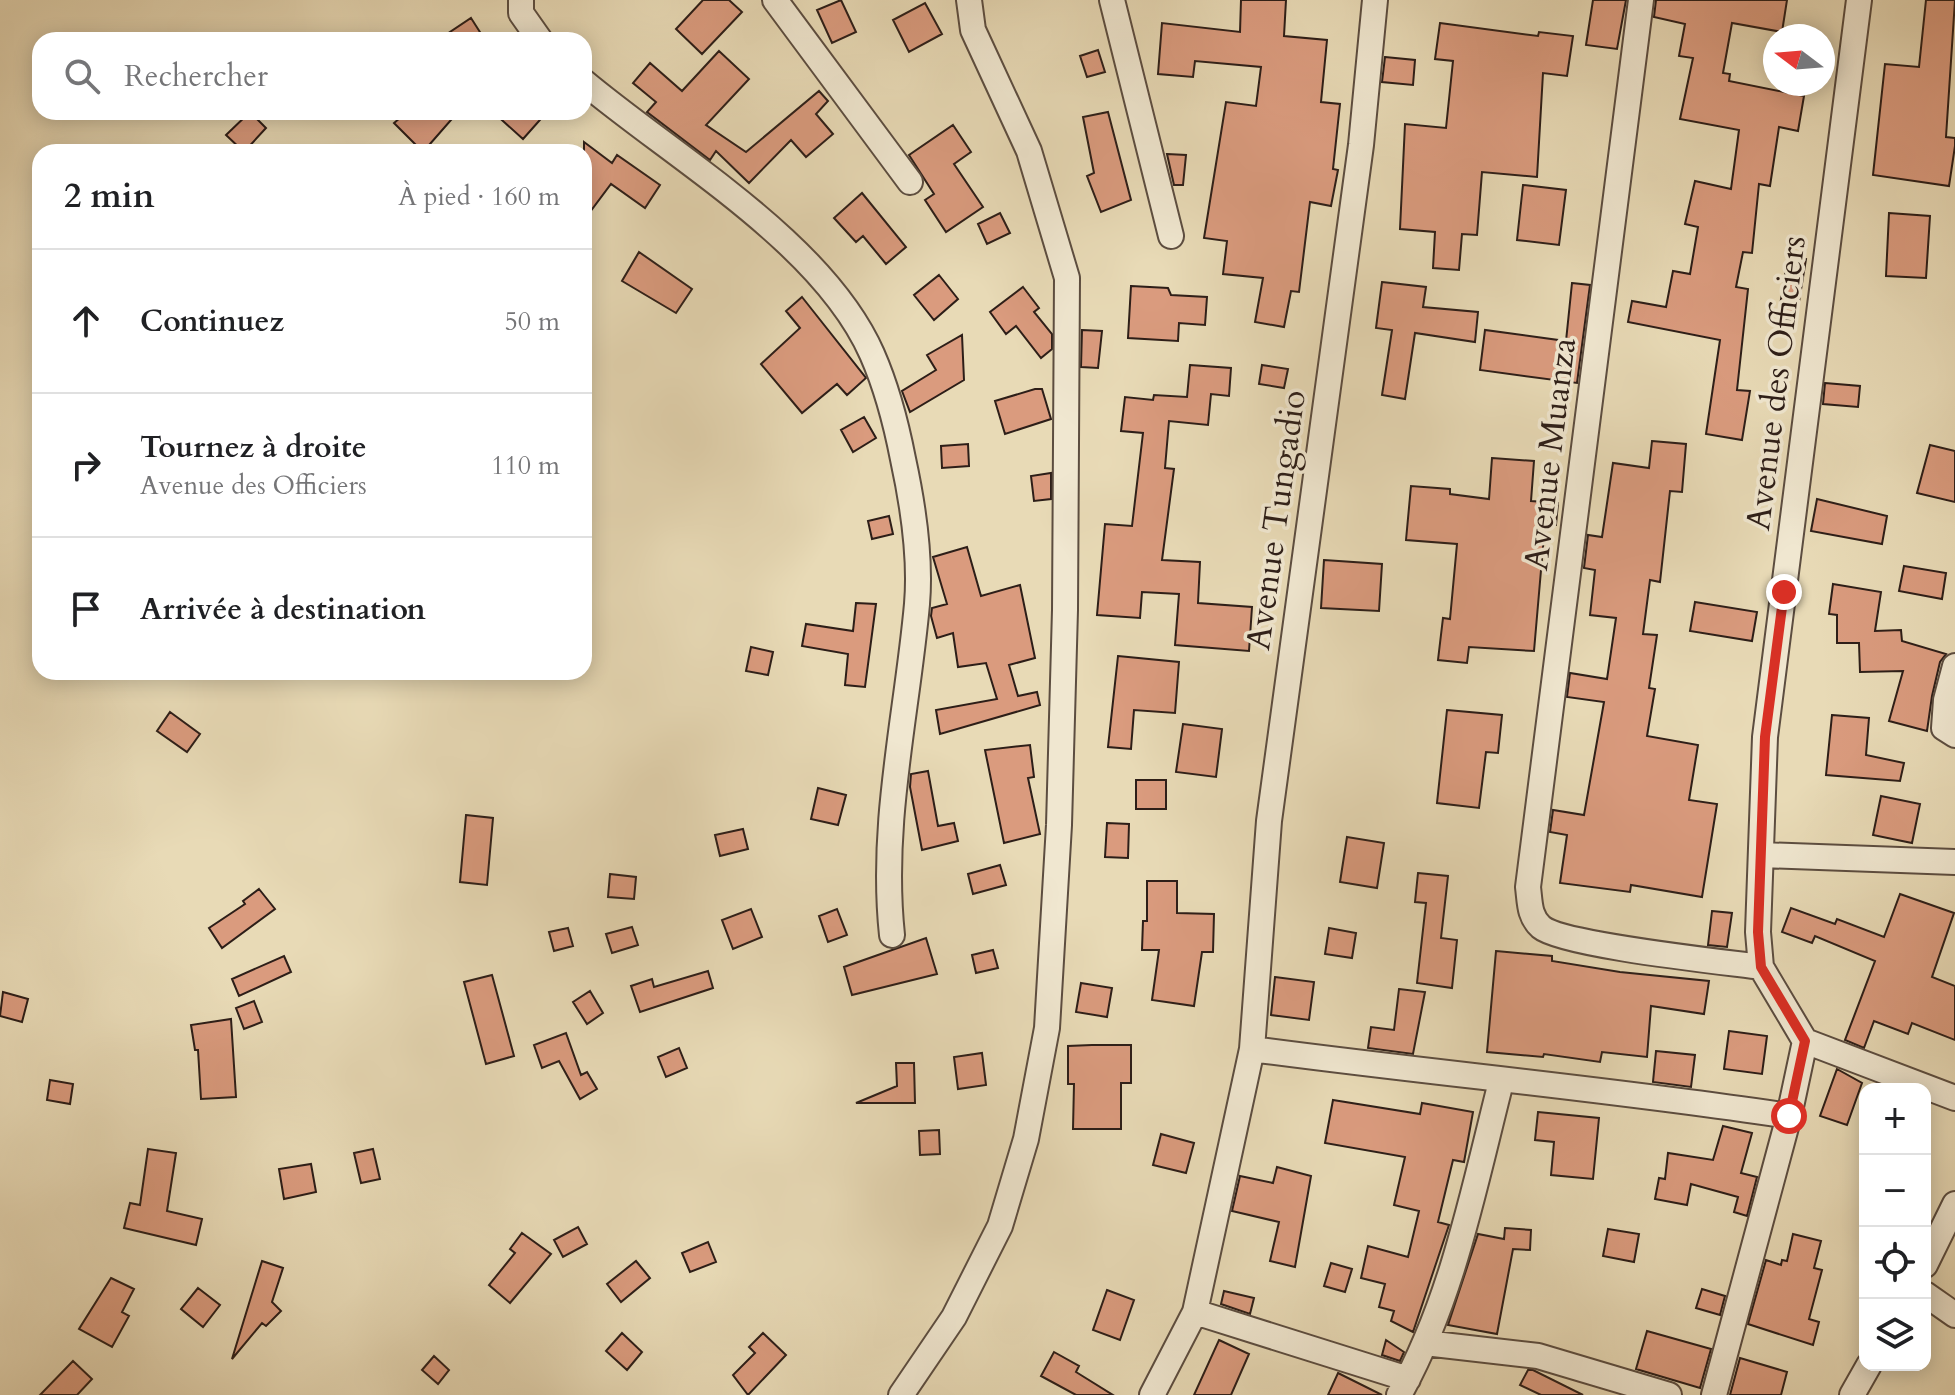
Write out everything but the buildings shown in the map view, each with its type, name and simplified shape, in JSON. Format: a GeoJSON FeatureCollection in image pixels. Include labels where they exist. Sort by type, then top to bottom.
{"type":"FeatureCollection","features":[{"type":"Feature","properties":{"kind":"street"},"geometry":{"type":"LineString","coordinates":[[521,0],[521,13],[534,32]]}},
{"type":"Feature","properties":{"kind":"street"},"geometry":{"type":"LineString","coordinates":[[775,0],[910,182]]}},
{"type":"Feature","properties":{"kind":"street"},"geometry":{"type":"LineString","coordinates":[[901,1395],[954,1317],[1000,1226],[1026,1139],[1047,1028],[1059,825],[1065,610],[1067,278],[1029,151],[973,30],[969,0]]}},
{"type":"Feature","properties":{"kind":"street"},"geometry":{"type":"LineString","coordinates":[[1112,0],[1171,236]]}},
{"type":"Feature","properties":{"kind":"street","name":"Avenue Tungadio"},"geometry":{"type":"LineString","coordinates":[[1152,1395],[1195,1312],[1252,1049],[1269,821],[1361,145],[1375,0]]}},
{"type":"Feature","properties":{"kind":"street","name":"Avenue Muanza"},"geometry":{"type":"LineString","coordinates":[[1641,0],[1528,887],[1531,916],[1544,930],[1582,941],[1761,967]]}},
{"type":"Feature","properties":{"kind":"street","name":"Avenue des Officiers"},"geometry":{"type":"LineString","coordinates":[[1761,967],[1758,932],[1765,737],[1859,0]]}},
{"type":"Feature","properties":{"kind":"street"},"geometry":{"type":"LineString","coordinates":[[592,88],[750,212],[802,258],[844,307],[872,353],[894,416],[909,487],[916,548],[917,601],[888,842],[892,935]]}},
{"type":"Feature","properties":{"kind":"street"},"geometry":{"type":"LineString","coordinates":[[1955,666],[1946,700],[1944,728],[1955,735]]}},
{"type":"Feature","properties":{"kind":"street"},"geometry":{"type":"LineString","coordinates":[[1761,855],[1955,862]]}},
{"type":"Feature","properties":{"kind":"street"},"geometry":{"type":"LineString","coordinates":[[1761,967],[1805,1041],[1955,1098]]}},
{"type":"Feature","properties":{"kind":"street"},"geometry":{"type":"LineString","coordinates":[[1714,1395],[1789,1116],[1805,1041]]}},
{"type":"Feature","properties":{"kind":"street"},"geometry":{"type":"LineString","coordinates":[[1252,1049],[1501,1082],[1616,1090],[1789,1116]]}},
{"type":"Feature","properties":{"kind":"street"},"geometry":{"type":"LineString","coordinates":[[1195,1312],[1403,1387],[1425,1343],[1452,1269],[1501,1082]]}},
{"type":"Feature","properties":{"kind":"street"},"geometry":{"type":"LineString","coordinates":[[1931,1253],[1955,1204]]}},
{"type":"Feature","properties":{"kind":"street"},"geometry":{"type":"LineString","coordinates":[[1931,1298],[1955,1315]]}},
{"type":"Feature","properties":{"kind":"street"},"geometry":{"type":"LineString","coordinates":[[1425,1343],[1538,1356],[1621,1388],[1669,1395]]}},
{"type":"Feature","properties":{"kind":"street"},"geometry":{"type":"LineString","coordinates":[[1852,1395],[1866,1371]]}},
{"type":"Feature","properties":{"kind":"route"},"geometry":{"type":"LineString","coordinates":[[1784,592],[1765,737],[1758,932],[1761,967],[1805,1041],[1789,1116]]}}]}
